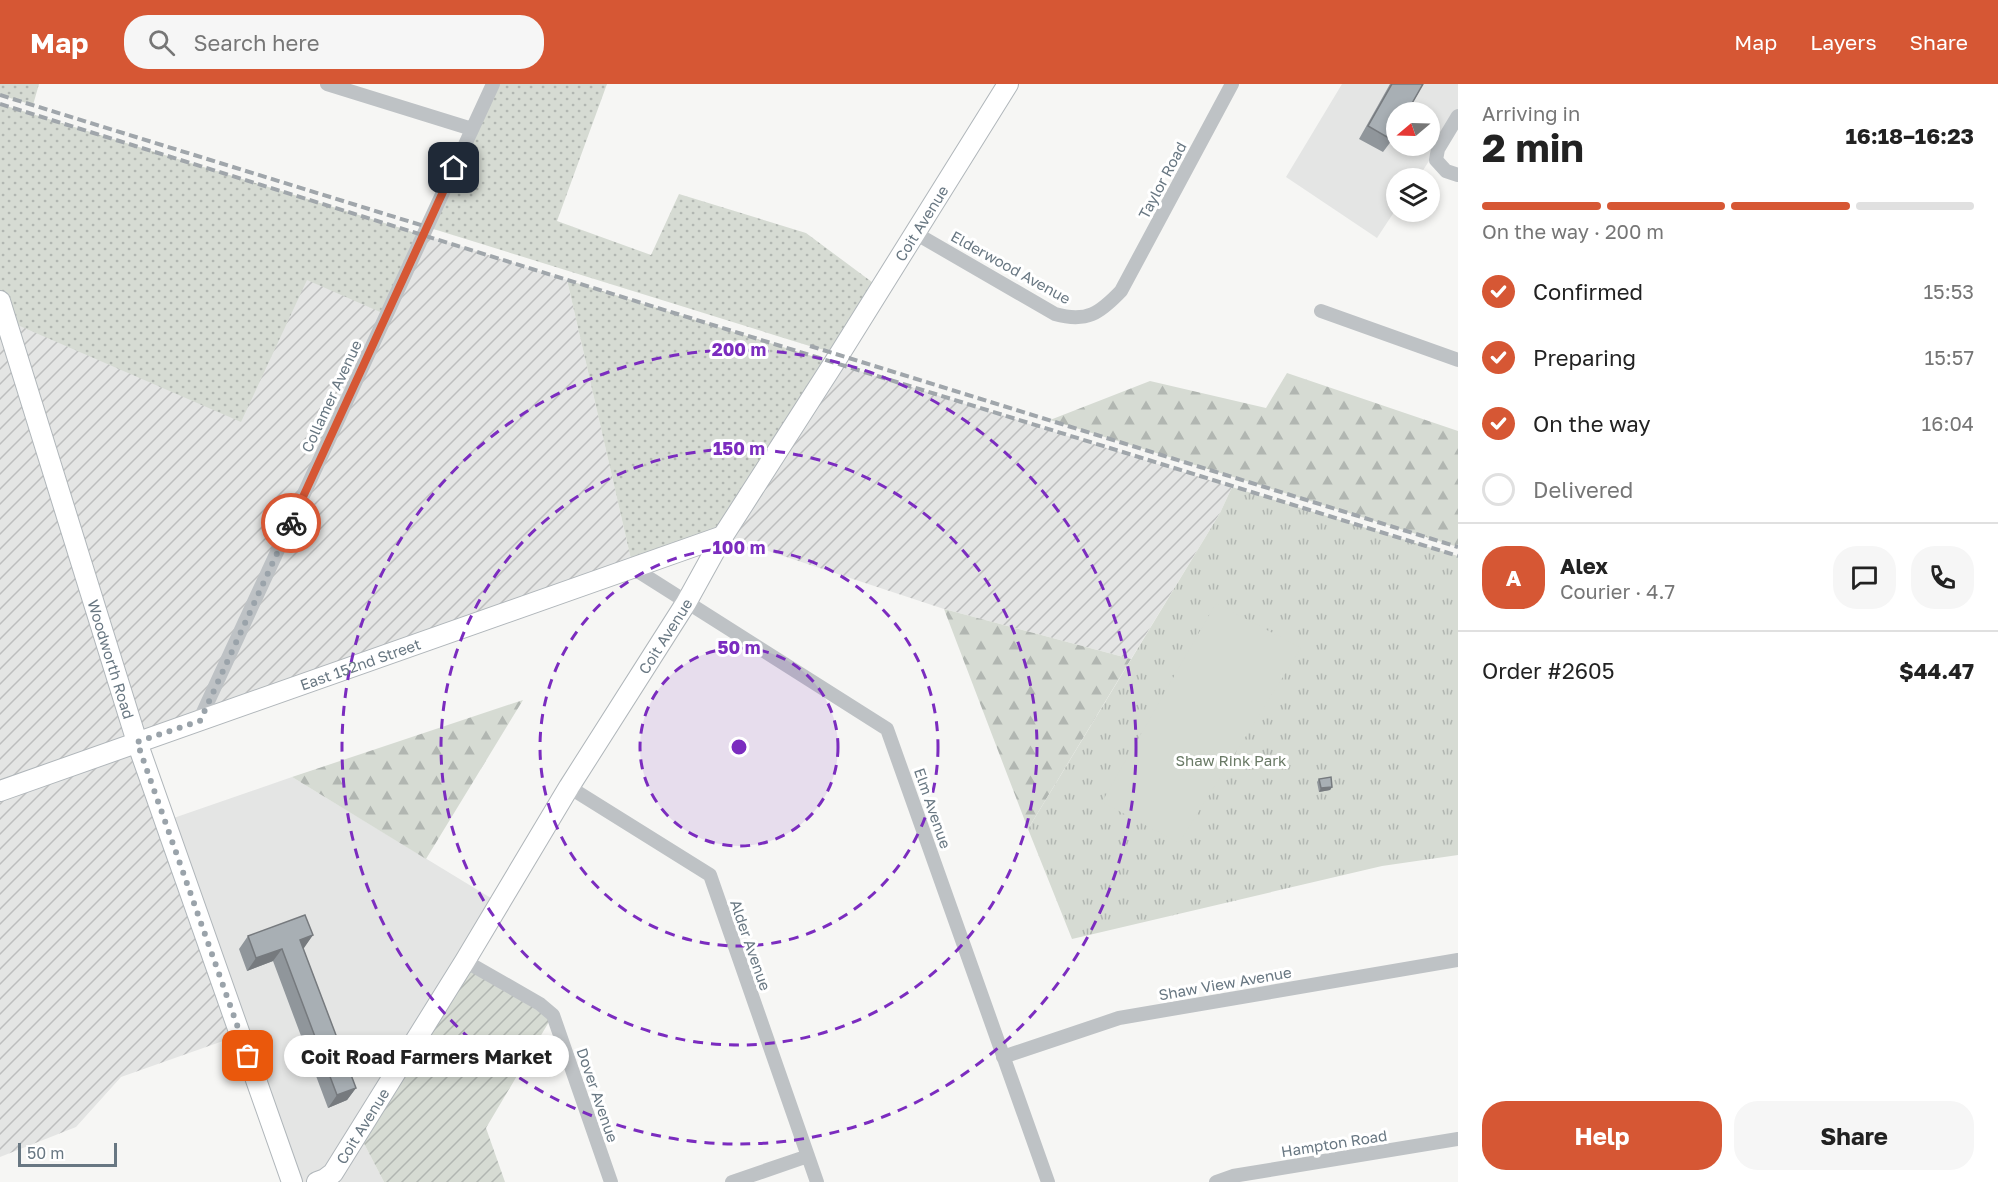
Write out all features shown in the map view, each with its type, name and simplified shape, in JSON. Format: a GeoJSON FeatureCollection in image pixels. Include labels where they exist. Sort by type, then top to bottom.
{"type":"FeatureCollection","features":[{"type":"Feature","properties":{"kind":"street"},"geometry":{"type":"LineString","coordinates":[[329,84],[472,129]]}},
{"type":"Feature","properties":{"kind":"street","name":"Collamer Avenue"},"geometry":{"type":"LineString","coordinates":[[200,721],[493,84]]}},
{"type":"Feature","properties":{"kind":"street","name":"Coit Avenue"},"geometry":{"type":"LineString","coordinates":[[318,1182],[333,1173],[465,961],[569,787],[686,603],[723,536],[1008,84]]}},
{"type":"Feature","properties":{"kind":"street","name":"Taylor Road"},"geometry":{"type":"LineString","coordinates":[[1121,291],[1232,84]]}},
{"type":"Feature","properties":{"kind":"street"},"geometry":{"type":"LineString","coordinates":[[1458,116],[1438,149],[1436,160],[1446,171],[1458,175]]}},
{"type":"Feature","properties":{"kind":"street","name":"Elderwood Avenue"},"geometry":{"type":"LineString","coordinates":[[915,233],[1056,314],[1077,318],[1088,317],[1107,306],[1121,291]]}},
{"type":"Feature","properties":{"kind":"street","name":"Woodworth Road"},"geometry":{"type":"LineString","coordinates":[[0,301],[137,742],[292,1182]]}},
{"type":"Feature","properties":{"kind":"street"},"geometry":{"type":"LineString","coordinates":[[1322,311],[1458,360]]}},
{"type":"Feature","properties":{"kind":"street","name":"East 152nd Street"},"geometry":{"type":"LineString","coordinates":[[0,791],[723,536]]}},
{"type":"Feature","properties":{"kind":"street","name":"Elm Avenue"},"geometry":{"type":"LineString","coordinates":[[633,568],[887,729],[1048,1182]]}},
{"type":"Feature","properties":{"kind":"street","name":"Alder Avenue"},"geometry":{"type":"LineString","coordinates":[[569,787],[710,875],[817,1182]]}},
{"type":"Feature","properties":{"kind":"street","name":"Shaw View Avenue"},"geometry":{"type":"LineString","coordinates":[[1003,1057],[1119,1018],[1458,960]]}},
{"type":"Feature","properties":{"kind":"street","name":"Dover Avenue"},"geometry":{"type":"LineString","coordinates":[[465,961],[540,1004],[553,1015],[610,1182]]}},
{"type":"Feature","properties":{"kind":"street","name":"Hampton Road"},"geometry":{"type":"LineString","coordinates":[[1216,1182],[1233,1176],[1458,1138]]}},
{"type":"Feature","properties":{"kind":"street"},"geometry":{"type":"LineString","coordinates":[[732,1182],[808,1156]]}},
{"type":"Feature","properties":{"kind":"shaded area"},"geometry":{"type":"Polygon","coordinates":[[[1342,84],[1458,84],[1458,116],[1440,144],[1440,102],[1386,102],[1386,156],[1432,156],[1424,168],[1386,168],[1387,222],[1377,238],[1286,177],[1342,84]]]}},
{"type":"Feature","properties":{"kind":"shaded area"},"geometry":{"type":"Polygon","coordinates":[[[423,237],[438,239],[567,280],[633,568],[137,742],[240,1035],[121,1077],[76,1127],[0,1157],[0,301],[307,280],[423,237]]]}},
{"type":"Feature","properties":{"kind":"shaded area"},"geometry":{"type":"Polygon","coordinates":[[[834,363],[1232,487],[1220,513],[1131,659],[944,609],[723,536],[834,363]]]}},
{"type":"Feature","properties":{"kind":"shaded area"},"geometry":{"type":"Polygon","coordinates":[[[292,777],[499,903],[358,1132],[384,1182],[291,1182],[165,821],[292,777]]]}},
{"type":"Feature","properties":{"kind":"green space"},"geometry":{"type":"Polygon","coordinates":[[[0,84],[39,84],[33,105],[0,95],[0,84]]]}},
{"type":"Feature","properties":{"kind":"green space"},"geometry":{"type":"Polygon","coordinates":[[[493,84],[607,84],[557,221],[651,255],[679,194],[806,233],[880,288],[840,353],[816,348],[427,227],[493,84]]]}},
{"type":"Feature","properties":{"kind":"green space"},"geometry":{"type":"Polygon","coordinates":[[[0,104],[404,229],[423,237],[387,315],[307,280],[241,422],[6,320],[0,301],[0,104]]]}},
{"type":"Feature","properties":{"kind":"green space"},"geometry":{"type":"Polygon","coordinates":[[[567,280],[834,363],[723,536],[633,568],[567,280]]]}},
{"type":"Feature","properties":{"kind":"green space"},"geometry":{"type":"Polygon","coordinates":[[[1287,373],[1458,431],[1458,547],[1050,420],[1150,381],[1266,408],[1287,373]]]}},
{"type":"Feature","properties":{"kind":"green space","name":"Shaw Rink Park"},"geometry":{"type":"Polygon","coordinates":[[[1232,487],[1458,556],[1458,855],[1382,866],[1072,939],[1028,829],[1220,513],[1232,487]]]}},
{"type":"Feature","properties":{"kind":"green space"},"geometry":{"type":"Polygon","coordinates":[[[1216,603],[1301,648],[1179,843],[1102,802],[1216,603]]]}},
{"type":"Feature","properties":{"kind":"green space"},"geometry":{"type":"Polygon","coordinates":[[[944,609],[1131,659],[1028,829],[944,609]]]}},
{"type":"Feature","properties":{"kind":"green space"},"geometry":{"type":"Polygon","coordinates":[[[523,700],[426,859],[292,777],[523,700]]]}},
{"type":"Feature","properties":{"kind":"green space"},"geometry":{"type":"Polygon","coordinates":[[[465,961],[553,1015],[486,1128],[505,1182],[384,1182],[358,1132],[465,961]]]}},
{"type":"Feature","properties":{"kind":"building"},"geometry":{"type":"Polygon","coordinates":[[[1392,84],[1423,84],[1413,102],[1386,102],[1386,136],[1368,126],[1392,84]]]}},
{"type":"Feature","properties":{"kind":"building"},"geometry":{"type":"Polygon","coordinates":[[[1331,777],[1332,787],[1321,788],[1319,779],[1331,777]]]}},
{"type":"Feature","properties":{"kind":"building"},"geometry":{"type":"Polygon","coordinates":[[[305,915],[313,935],[300,940],[356,1088],[337,1095],[282,949],[256,958],[248,936],[305,915]]]}},
{"type":"Feature","properties":{"kind":"railway"},"geometry":{"type":"LineString","coordinates":[[0,95],[424,226]]}},
{"type":"Feature","properties":{"kind":"railway"},"geometry":{"type":"LineString","coordinates":[[0,104],[1458,556]]}},
{"type":"Feature","properties":{"kind":"railway"},"geometry":{"type":"LineString","coordinates":[[810,346],[1458,547]]}},
{"type":"Feature","properties":{"kind":"way so far"},"geometry":{"type":"LineString","coordinates":[[248,1056],[137,742],[200,721],[291,523]]}},
{"type":"Feature","properties":{"kind":"place","name":"Coit Road Farmers Market"},"geometry":{"type":"Point","coordinates":[248,1056]}},
{"type":"Feature","properties":{"kind":"route"},"geometry":{"type":"LineString","coordinates":[[291,523],[454,168]]}}]}
